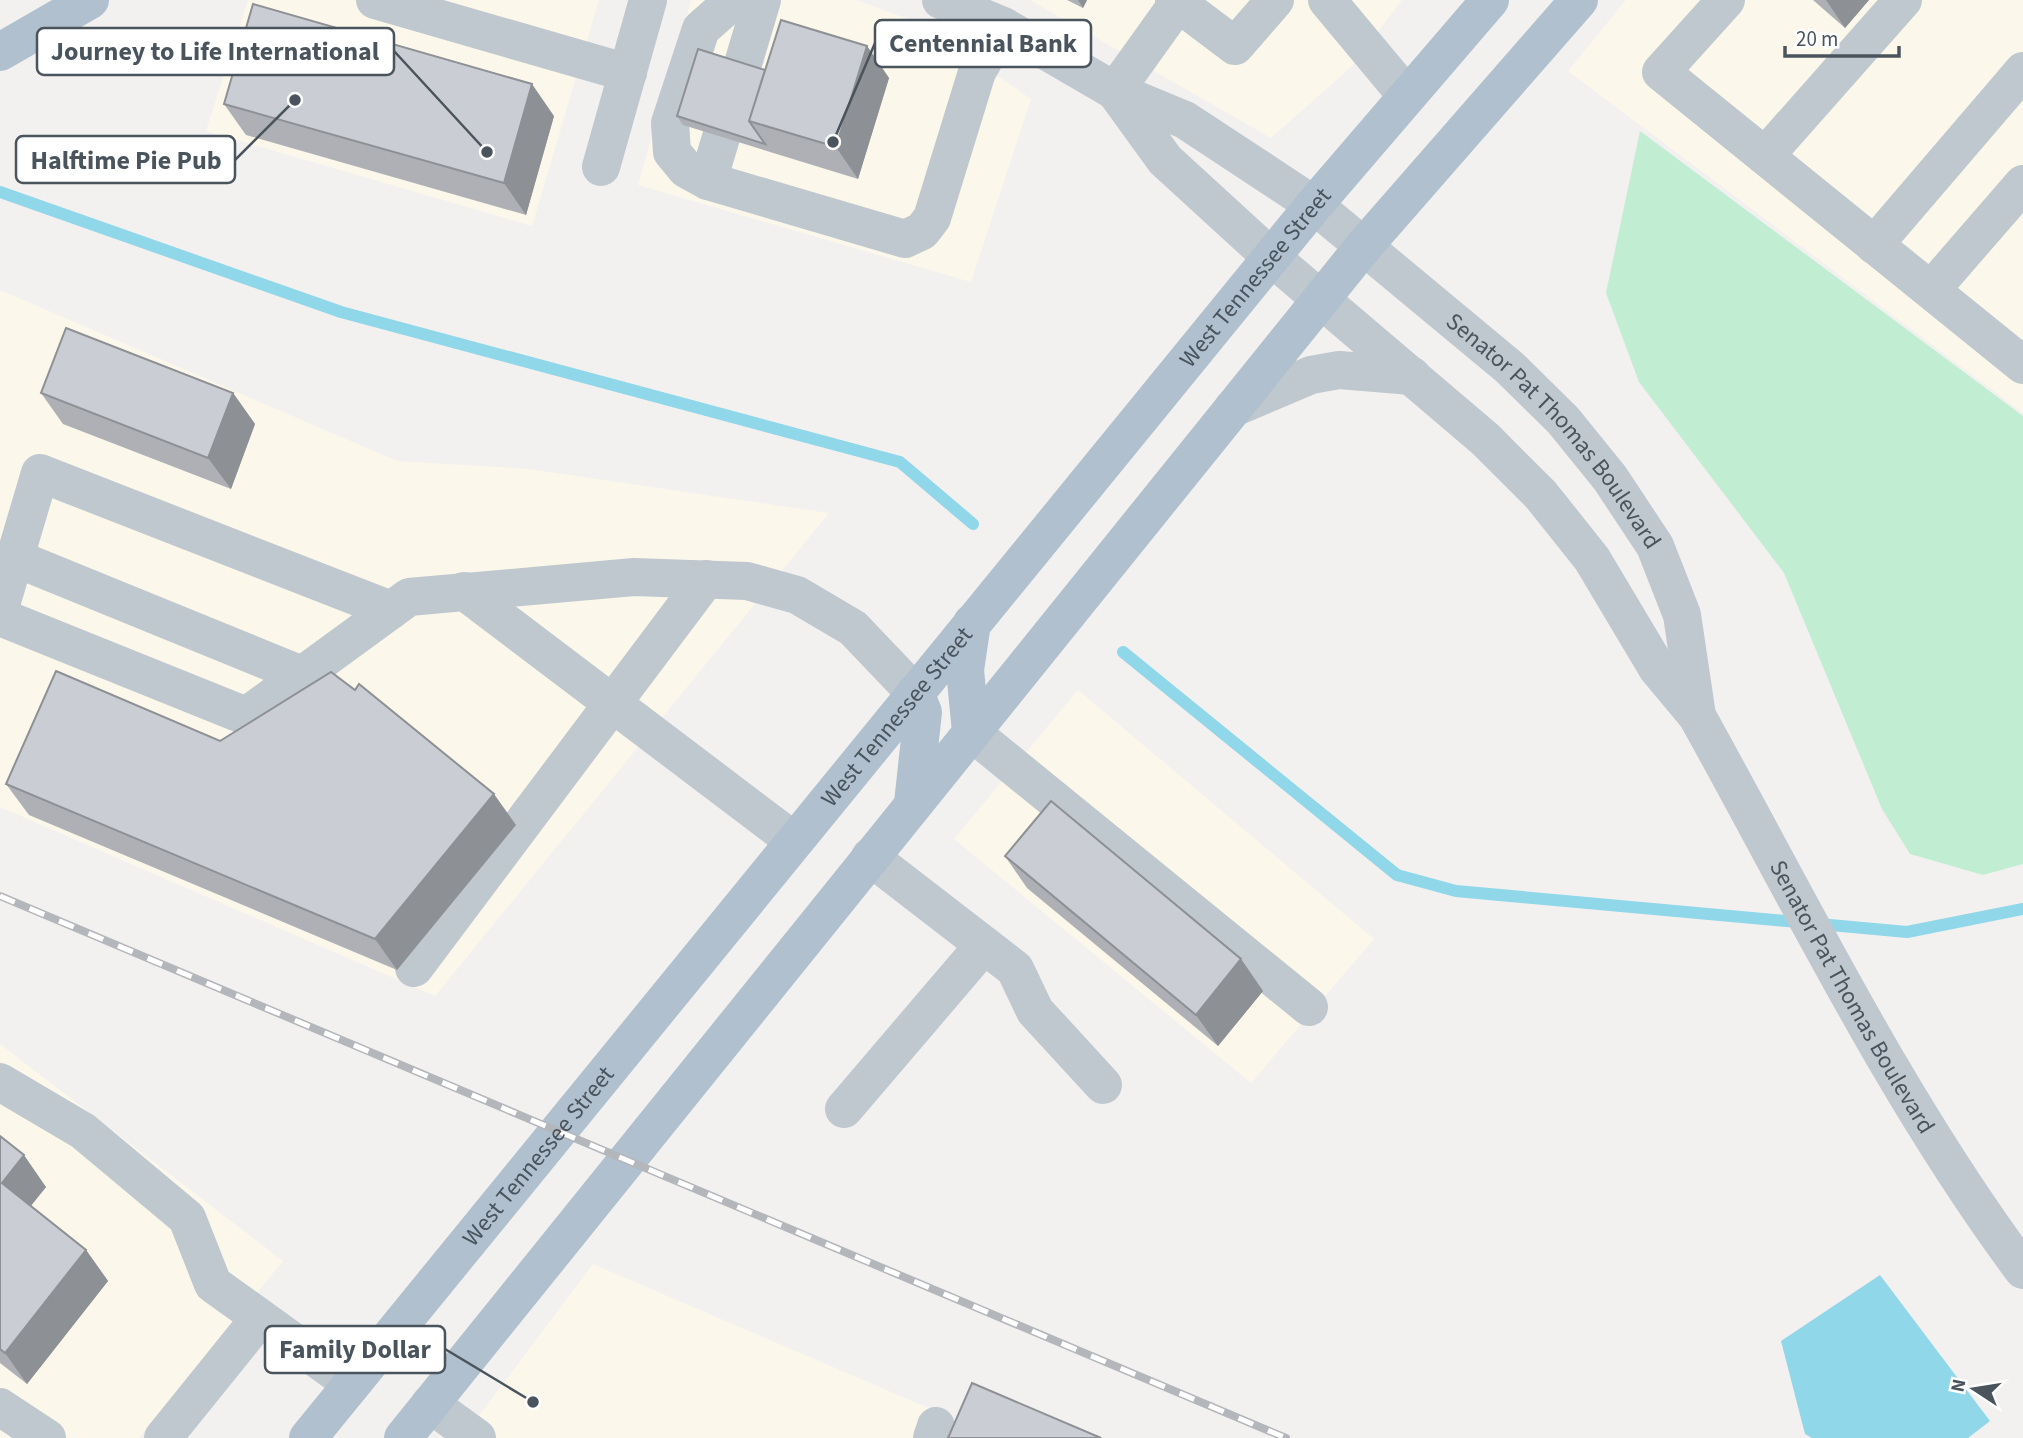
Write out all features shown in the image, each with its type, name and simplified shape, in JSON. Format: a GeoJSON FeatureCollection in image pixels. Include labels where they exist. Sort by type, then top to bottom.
{"type":"FeatureCollection","features":[{"type":"Feature","properties":{"kind":"main road"},"geometry":{"type":"LineString","coordinates":[[0,52],[90,0]]}},
{"type":"Feature","properties":{"kind":"main road","name":"West Tennessee Street"},"geometry":{"type":"LineString","coordinates":[[308,1438],[1271,257],[1490,0]]}},
{"type":"Feature","properties":{"kind":"main road"},"geometry":{"type":"LineString","coordinates":[[403,1438],[1364,246],[1580,0]]}},
{"type":"Feature","properties":{"kind":"main road"},"geometry":{"type":"LineString","coordinates":[[971,732],[965,670],[972,623]]}},
{"type":"Feature","properties":{"kind":"main road"},"geometry":{"type":"LineString","coordinates":[[913,803],[923,712],[915,693]]}},
{"type":"Feature","properties":{"kind":"street"},"geometry":{"type":"LineString","coordinates":[[375,0],[628,73]]}},
{"type":"Feature","properties":{"kind":"street"},"geometry":{"type":"LineString","coordinates":[[601,167],[648,0]]}},
{"type":"Feature","properties":{"kind":"street"},"geometry":{"type":"LineString","coordinates":[[734,0],[701,29],[670,123],[672,152],[686,169],[708,181],[905,239],[922,231],[932,218],[995,15]]}},
{"type":"Feature","properties":{"kind":"street"},"geometry":{"type":"LineString","coordinates":[[708,181],[761,0]]}},
{"type":"Feature","properties":{"kind":"street","name":"Senator Pat Thomas Boulevard"},"geometry":{"type":"LineString","coordinates":[[941,0],[995,15],[1115,91],[1185,120],[1314,205],[1509,367],[1563,420],[1610,478],[1655,546],[1682,615],[1697,716]]}},
{"type":"Feature","properties":{"kind":"street"},"geometry":{"type":"LineString","coordinates":[[1115,91],[1176,1],[1235,46],[1275,0]]}},
{"type":"Feature","properties":{"kind":"street"},"geometry":{"type":"LineString","coordinates":[[1327,0],[1407,96]]}},
{"type":"Feature","properties":{"kind":"street"},"geometry":{"type":"LineString","coordinates":[[1726,0],[1661,72],[1931,290],[2018,350]]}},
{"type":"Feature","properties":{"kind":"street"},"geometry":{"type":"LineString","coordinates":[[1765,156],[1903,0]]}},
{"type":"Feature","properties":{"kind":"street"},"geometry":{"type":"LineString","coordinates":[[1874,245],[2023,71]]}},
{"type":"Feature","properties":{"kind":"street","name":"Senator Pat Thomas Boulevard"},"geometry":{"type":"LineString","coordinates":[[1115,91],[1165,160],[1271,257],[1485,439],[1541,495],[1592,559],[1657,668],[1697,716],[1873,1037],[1971,1200],[2023,1270]]}},
{"type":"Feature","properties":{"kind":"street"},"geometry":{"type":"LineString","coordinates":[[1931,290],[2023,184]]}},
{"type":"Feature","properties":{"kind":"street"},"geometry":{"type":"LineString","coordinates":[[1233,408],[1311,375],[1339,370],[1412,376]]}},
{"type":"Feature","properties":{"kind":"street"},"geometry":{"type":"LineString","coordinates":[[0,608],[40,473],[391,610]]}},
{"type":"Feature","properties":{"kind":"street"},"geometry":{"type":"LineString","coordinates":[[15,558],[302,675]]}},
{"type":"Feature","properties":{"kind":"street"},"geometry":{"type":"LineString","coordinates":[[0,617],[246,716],[409,597],[634,577],[747,581],[797,594],[853,628],[915,693]]}},
{"type":"Feature","properties":{"kind":"street"},"geometry":{"type":"LineString","coordinates":[[414,968],[706,579]]}},
{"type":"Feature","properties":{"kind":"street"},"geometry":{"type":"LineString","coordinates":[[464,591],[794,841]]}},
{"type":"Feature","properties":{"kind":"street"},"geometry":{"type":"LineString","coordinates":[[971,732],[1309,1007]]}},
{"type":"Feature","properties":{"kind":"street"},"geometry":{"type":"LineString","coordinates":[[870,857],[1015,969],[1035,1011],[1103,1085]]}},
{"type":"Feature","properties":{"kind":"street"},"geometry":{"type":"LineString","coordinates":[[844,1109],[984,945]]}},
{"type":"Feature","properties":{"kind":"street"},"geometry":{"type":"LineString","coordinates":[[0,1082],[83,1131],[187,1218],[213,1284],[352,1384]]}},
{"type":"Feature","properties":{"kind":"street"},"geometry":{"type":"LineString","coordinates":[[163,1438],[259,1319]]}},
{"type":"Feature","properties":{"kind":"street"},"geometry":{"type":"LineString","coordinates":[[430,1404],[477,1438]]}},
{"type":"Feature","properties":{"kind":"street"},"geometry":{"type":"LineString","coordinates":[[0,1407],[47,1438]]}},
{"type":"Feature","properties":{"kind":"shaded area"},"geometry":{"type":"Polygon","coordinates":[[[248,0],[599,0],[532,226],[206,131],[248,0]]]}},
{"type":"Feature","properties":{"kind":"shaded area"},"geometry":{"type":"Polygon","coordinates":[[[691,0],[856,0],[925,25],[1031,99],[971,282],[638,185],[691,0]]]}},
{"type":"Feature","properties":{"kind":"shaded area"},"geometry":{"type":"Polygon","coordinates":[[[1030,0],[1402,0],[1351,67],[1271,138],[1030,0]]]}},
{"type":"Feature","properties":{"kind":"shaded area"},"geometry":{"type":"Polygon","coordinates":[[[1626,0],[2023,0],[2023,413],[1568,71],[1626,0]]]}},
{"type":"Feature","properties":{"kind":"shaded area"},"geometry":{"type":"Polygon","coordinates":[[[0,290],[397,461],[529,469],[829,513],[435,996],[0,807],[0,290]]]}},
{"type":"Feature","properties":{"kind":"shaded area"},"geometry":{"type":"Polygon","coordinates":[[[1078,690],[1374,939],[1251,1083],[954,839],[1078,690]]]}},
{"type":"Feature","properties":{"kind":"shaded area"},"geometry":{"type":"Polygon","coordinates":[[[0,1044],[283,1261],[139,1438],[0,1438],[0,1044]]]}},
{"type":"Feature","properties":{"kind":"shaded area"},"geometry":{"type":"Polygon","coordinates":[[[593,1264],[998,1438],[462,1438],[593,1264]]]}},
{"type":"Feature","properties":{"kind":"green space"},"geometry":{"type":"Polygon","coordinates":[[[1640,131],[2023,416],[2023,864],[1983,875],[1910,854],[1882,809],[1784,573],[1639,382],[1606,293],[1640,131]]]}},
{"type":"Feature","properties":{"kind":"water"},"geometry":{"type":"Polygon","coordinates":[[[1880,1275],[1990,1421],[1968,1438],[1812,1438],[1805,1434],[1781,1341],[1880,1275]]]}},
{"type":"Feature","properties":{"kind":"building"},"geometry":{"type":"Polygon","coordinates":[[[253,4],[532,84],[504,183],[224,104],[253,4]]]}},
{"type":"Feature","properties":{"kind":"building"},"geometry":{"type":"Polygon","coordinates":[[[781,20],[867,46],[836,147],[749,121],[781,20]]]}},
{"type":"Feature","properties":{"kind":"building"},"geometry":{"type":"Polygon","coordinates":[[[698,49],[765,70],[749,121],[765,144],[677,116],[698,49]]]}},
{"type":"Feature","properties":{"kind":"building"},"geometry":{"type":"Polygon","coordinates":[[[66,328],[233,393],[208,458],[41,393],[66,328]]]}},
{"type":"Feature","properties":{"kind":"building"},"geometry":{"type":"Polygon","coordinates":[[[56,671],[220,741],[331,672],[355,690],[359,684],[494,794],[375,939],[6,784],[56,671]]]}},
{"type":"Feature","properties":{"kind":"building"},"geometry":{"type":"Polygon","coordinates":[[[1051,801],[1241,959],[1196,1015],[1005,856],[1051,801]]]}},
{"type":"Feature","properties":{"kind":"building"},"geometry":{"type":"Polygon","coordinates":[[[0,1136],[24,1155],[2,1183],[86,1250],[5,1353],[0,1349],[0,1136]]]}},
{"type":"Feature","properties":{"kind":"building"},"geometry":{"type":"Polygon","coordinates":[[[972,1383],[1101,1438],[948,1438],[972,1383]]]}},
{"type":"Feature","properties":{"kind":"waterway"},"geometry":{"type":"LineString","coordinates":[[0,192],[341,312],[900,462],[973,524]]}},
{"type":"Feature","properties":{"kind":"waterway"},"geometry":{"type":"LineString","coordinates":[[1123,652],[1397,875],[1456,891],[1907,932],[2023,909]]}},
{"type":"Feature","properties":{"kind":"railway"},"geometry":{"type":"LineString","coordinates":[[0,896],[1286,1438]]}},
{"type":"Feature","properties":{"kind":"place","name":"Halftime Pie Pub"},"geometry":{"type":"Point","coordinates":[295,100]}},
{"type":"Feature","properties":{"kind":"place","name":"Centennial Bank"},"geometry":{"type":"Point","coordinates":[833,142]}},
{"type":"Feature","properties":{"kind":"place","name":"Journey to Life International"},"geometry":{"type":"Point","coordinates":[487,152]}},
{"type":"Feature","properties":{"kind":"place","name":"Family Dollar"},"geometry":{"type":"Point","coordinates":[533,1402]}}]}
